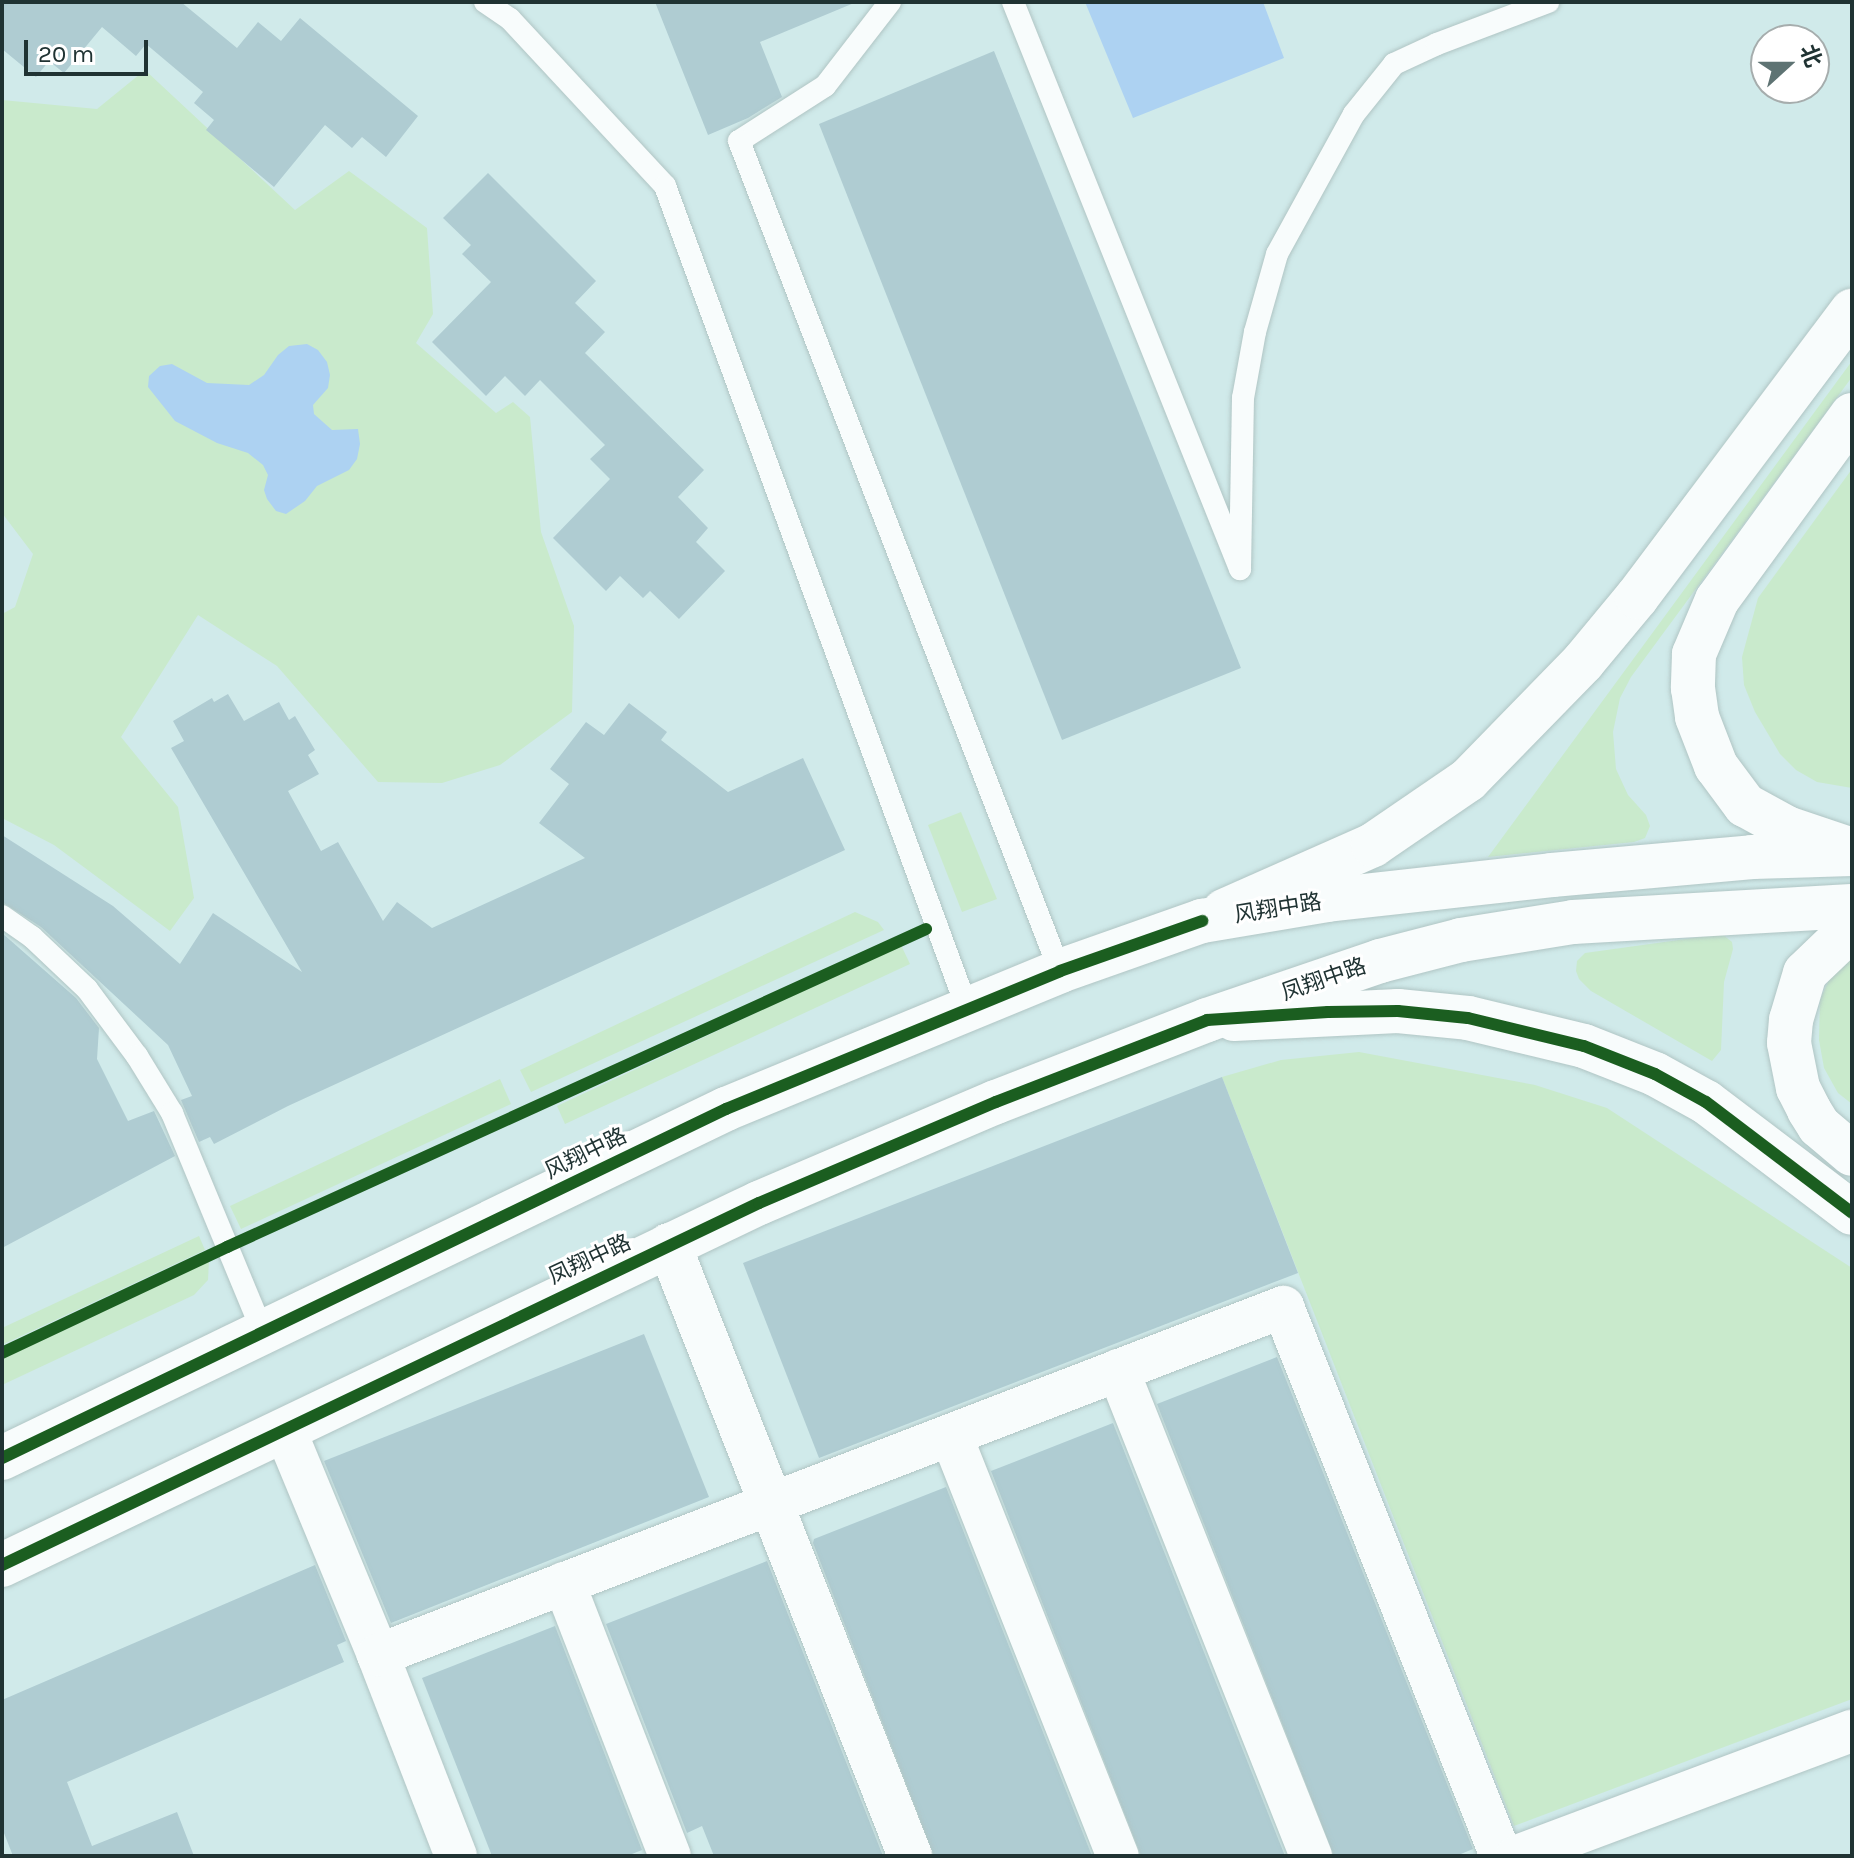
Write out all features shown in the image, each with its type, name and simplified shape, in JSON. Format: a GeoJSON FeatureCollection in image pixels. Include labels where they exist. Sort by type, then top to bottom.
{"type":"FeatureCollection","features":[{"type":"Feature","properties":{"kind":"main road"},"geometry":{"type":"LineString","coordinates":[[1202,921],[1373,845],[1468,780],[1583,662],[1637,597],[1852,311]]}},
{"type":"Feature","properties":{"kind":"main road"},"geometry":{"type":"LineString","coordinates":[[1852,415],[1717,600],[1694,654],[1693,688],[1697,717],[1716,766],[1745,805],[1799,833],[1852,852]]}},
{"type":"Feature","properties":{"kind":"main road","name":"风翔中路"},"geometry":{"type":"LineString","coordinates":[[2,1458],[726,1109],[1060,971],[1202,921],[1327,900],[1552,875],[1752,857],[1852,852]]}},
{"type":"Feature","properties":{"kind":"main road","name":"凤翔中路"},"geometry":{"type":"LineString","coordinates":[[2,1565],[669,1245],[996,1102],[1207,1020],[1380,961],[1461,940],[1573,922],[1852,906]]}},
{"type":"Feature","properties":{"kind":"main road"},"geometry":{"type":"LineString","coordinates":[[1852,928],[1805,973],[1794,1007],[1789,1043],[1798,1088],[1809,1110],[1819,1126],[1852,1154]]}},
{"type":"Feature","properties":{"kind":"main road"},"geometry":{"type":"LineString","coordinates":[[1207,1020],[1398,1011],[1468,1018],[1584,1046],[1655,1074],[1706,1102],[1852,1213]]}},
{"type":"Feature","properties":{"kind":"main road"},"geometry":{"type":"LineString","coordinates":[[669,1245],[910,1856]]}},
{"type":"Feature","properties":{"kind":"street"},"geometry":{"type":"LineString","coordinates":[[378,1655],[1283,1307],[1501,1856]]}},
{"type":"Feature","properties":{"kind":"street"},"geometry":{"type":"LineString","coordinates":[[1118,1370],[1311,1856]]}},
{"type":"Feature","properties":{"kind":"street"},"geometry":{"type":"LineString","coordinates":[[285,1430],[378,1655],[456,1856]]}},
{"type":"Feature","properties":{"kind":"street"},"geometry":{"type":"LineString","coordinates":[[951,1435],[1118,1856]]}},
{"type":"Feature","properties":{"kind":"street"},"geometry":{"type":"LineString","coordinates":[[564,1583],[670,1856]]}},
{"type":"Feature","properties":{"kind":"street"},"geometry":{"type":"LineString","coordinates":[[1517,1856],[1852,1731]]}},
{"type":"Feature","properties":{"kind":"lane"},"geometry":{"type":"LineString","coordinates":[[485,2],[510,19],[665,186],[967,1008]]}},
{"type":"Feature","properties":{"kind":"lane"},"geometry":{"type":"LineString","coordinates":[[890,2],[825,86],[739,141],[1060,971]]}},
{"type":"Feature","properties":{"kind":"lane"},"geometry":{"type":"LineString","coordinates":[[1013,2],[1240,569],[1243,398],[1255,332],[1277,254],[1354,114],[1376,82],[1394,64],[1437,44],[1548,2]]}},
{"type":"Feature","properties":{"kind":"lane"},"geometry":{"type":"LineString","coordinates":[[2,916],[93,983],[172,1113],[263,1333]]}},
{"type":"Feature","properties":{"kind":"green space"},"geometry":{"type":"Polygon","coordinates":[[[145,70],[295,210],[349,171],[427,228],[433,314],[416,343],[496,413],[513,402],[530,417],[541,532],[574,626],[572,712],[500,765],[442,783],[378,782],[277,666],[198,615],[121,737],[178,807],[194,898],[170,931],[54,845],[2,818],[2,614],[15,607],[33,554],[2,513],[2,100],[97,109],[145,70]]]}},
{"type":"Feature","properties":{"kind":"green space"},"geometry":{"type":"Polygon","coordinates":[[[1852,361],[1852,377],[1631,677],[1620,698],[1613,732],[1616,769],[1628,795],[1646,815],[1650,826],[1645,838],[1634,842],[1488,857],[1852,361]]]}},
{"type":"Feature","properties":{"kind":"green space"},"geometry":{"type":"Polygon","coordinates":[[[1852,469],[1852,788],[1817,782],[1796,770],[1780,754],[1755,712],[1744,685],[1742,657],[1758,598],[1852,469]]]}},
{"type":"Feature","properties":{"kind":"green space"},"geometry":{"type":"Polygon","coordinates":[[[961,812],[997,899],[962,912],[928,825],[961,812]]]}},
{"type":"Feature","properties":{"kind":"green space"},"geometry":{"type":"Polygon","coordinates":[[[855,912],[878,922],[884,930],[531,1092],[520,1070],[855,912]]]}},
{"type":"Feature","properties":{"kind":"green space"},"geometry":{"type":"Polygon","coordinates":[[[1722,934],[1732,942],[1733,949],[1724,982],[1721,1050],[1712,1061],[1591,991],[1576,971],[1577,961],[1585,953],[1722,934]]]}},
{"type":"Feature","properties":{"kind":"green space"},"geometry":{"type":"Polygon","coordinates":[[[901,945],[910,964],[565,1124],[557,1106],[901,945]]]}},
{"type":"Feature","properties":{"kind":"green space"},"geometry":{"type":"Polygon","coordinates":[[[1852,954],[1852,1104],[1838,1093],[1824,1068],[1819,1040],[1820,1000],[1829,980],[1852,954]]]}},
{"type":"Feature","properties":{"kind":"green space"},"geometry":{"type":"Polygon","coordinates":[[[1359,1052],[1535,1085],[1607,1108],[1852,1268],[1852,1699],[1514,1826],[1222,1077],[1281,1060],[1359,1052]]]}},
{"type":"Feature","properties":{"kind":"green space"},"geometry":{"type":"Polygon","coordinates":[[[500,1079],[511,1104],[241,1229],[230,1206],[500,1079]]]}},
{"type":"Feature","properties":{"kind":"green space"},"geometry":{"type":"Polygon","coordinates":[[[199,1236],[205,1250],[2,1345],[2,1328],[199,1236]]]}},
{"type":"Feature","properties":{"kind":"green space"},"geometry":{"type":"Polygon","coordinates":[[[209,1261],[208,1280],[194,1295],[2,1385],[2,1359],[209,1261]]]}},
{"type":"Feature","properties":{"kind":"water"},"geometry":{"type":"Polygon","coordinates":[[[1085,2],[1263,2],[1284,58],[1133,118],[1085,2]]]}},
{"type":"Feature","properties":{"kind":"water"},"geometry":{"type":"Polygon","coordinates":[[[307,344],[318,350],[327,362],[330,375],[328,388],[313,405],[314,414],[332,430],[358,429],[360,444],[357,459],[349,470],[317,486],[305,501],[286,514],[276,511],[267,499],[264,490],[268,475],[263,465],[248,453],[217,443],[175,421],[148,387],[149,376],[160,366],[172,364],[207,383],[249,385],[264,375],[278,355],[289,346],[307,344]]]}},
{"type":"Feature","properties":{"kind":"building"},"geometry":{"type":"Polygon","coordinates":[[[2,2],[181,2],[237,48],[258,22],[281,41],[300,18],[418,116],[386,157],[362,137],[352,148],[325,125],[274,187],[206,130],[214,120],[194,103],[203,92],[146,44],[136,56],[102,27],[64,73],[49,61],[36,77],[2,49],[2,2]]]}},
{"type":"Feature","properties":{"kind":"building"},"geometry":{"type":"Polygon","coordinates":[[[655,2],[854,3],[760,42],[782,97],[748,118],[708,135],[655,2]]]}},
{"type":"Feature","properties":{"kind":"building"},"geometry":{"type":"Polygon","coordinates":[[[994,51],[1241,668],[1062,740],[819,124],[994,51]]]}},
{"type":"Feature","properties":{"kind":"building"},"geometry":{"type":"Polygon","coordinates":[[[488,173],[596,281],[575,303],[605,332],[585,353],[704,470],[678,497],[708,528],[696,542],[725,571],[679,619],[650,591],[643,598],[620,576],[606,591],[553,538],[610,479],[590,459],[605,445],[540,380],[525,396],[505,376],[486,396],[432,342],[491,282],[462,254],[471,245],[443,218],[488,173]]]}},
{"type":"Feature","properties":{"kind":"building"},"geometry":{"type":"Polygon","coordinates":[[[228,694],[244,721],[279,702],[289,720],[295,716],[315,750],[308,755],[319,774],[288,791],[321,851],[338,842],[383,921],[397,902],[432,928],[585,858],[539,823],[569,784],[550,769],[586,722],[604,735],[629,703],[667,732],[661,740],[728,792],[803,758],[845,850],[288,1106],[214,1144],[210,1137],[199,1142],[181,1100],[192,1096],[168,1045],[41,927],[2,902],[2,835],[113,906],[180,964],[213,913],[302,972],[171,748],[184,741],[173,721],[212,698],[214,702],[228,694]]]}},
{"type":"Feature","properties":{"kind":"building"},"geometry":{"type":"Polygon","coordinates":[[[2,933],[76,998],[99,1028],[97,1059],[128,1121],[154,1111],[175,1156],[2,1248],[2,933]]]}},
{"type":"Feature","properties":{"kind":"building"},"geometry":{"type":"Polygon","coordinates":[[[1222,1077],[1298,1273],[819,1458],[743,1263],[1222,1077]]]}},
{"type":"Feature","properties":{"kind":"building"},"geometry":{"type":"Polygon","coordinates":[[[644,1334],[709,1497],[391,1623],[324,1461],[644,1334]]]}},
{"type":"Feature","properties":{"kind":"building"},"geometry":{"type":"Polygon","coordinates":[[[1277,1357],[1473,1849],[1456,1856],[1334,1856],[1157,1404],[1277,1357]]]}},
{"type":"Feature","properties":{"kind":"building"},"geometry":{"type":"Polygon","coordinates":[[[1113,1423],[1285,1856],[1141,1856],[991,1471],[1113,1423]]]}},
{"type":"Feature","properties":{"kind":"building"},"geometry":{"type":"Polygon","coordinates":[[[946,1487],[1092,1856],[934,1856],[813,1543],[814,1539],[946,1487]]]}},
{"type":"Feature","properties":{"kind":"building"},"geometry":{"type":"Polygon","coordinates":[[[767,1561],[883,1856],[714,1856],[702,1826],[687,1833],[606,1624],[767,1561]]]}},
{"type":"Feature","properties":{"kind":"building"},"geometry":{"type":"Polygon","coordinates":[[[315,1565],[346,1641],[337,1645],[344,1662],[67,1782],[92,1846],[177,1812],[194,1856],[13,1856],[2,1828],[2,1700],[315,1565]]]}},
{"type":"Feature","properties":{"kind":"building"},"geometry":{"type":"Polygon","coordinates":[[[555,1626],[642,1850],[627,1856],[492,1856],[422,1678],[555,1626]]]}},
{"type":"Feature","properties":{"kind":"cycle path"},"geometry":{"type":"LineString","coordinates":[[2,1458],[726,1109],[1060,971],[1202,921]]}},
{"type":"Feature","properties":{"kind":"cycle path"},"geometry":{"type":"LineString","coordinates":[[2,1353],[227,1247],[926,929]]}},
{"type":"Feature","properties":{"kind":"cycle path"},"geometry":{"type":"LineString","coordinates":[[2,1565],[759,1203],[996,1102],[1207,1020],[1398,1011],[1468,1018],[1584,1046],[1655,1074],[1706,1102],[1852,1213]]}}]}
